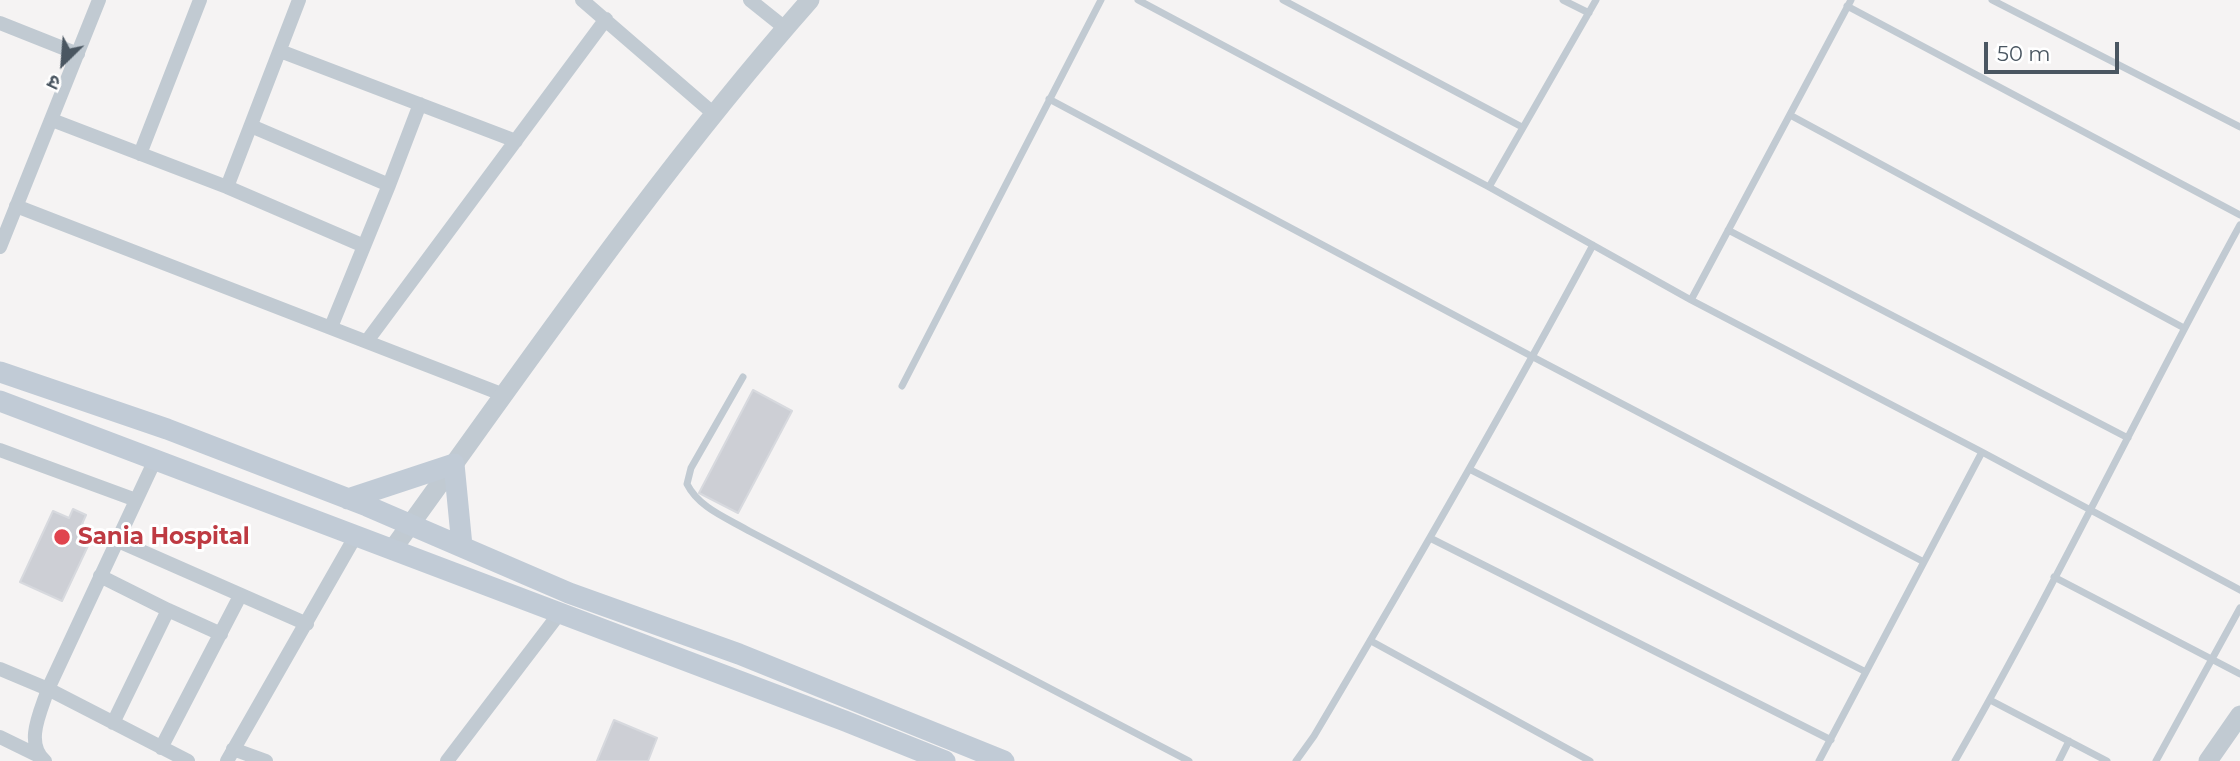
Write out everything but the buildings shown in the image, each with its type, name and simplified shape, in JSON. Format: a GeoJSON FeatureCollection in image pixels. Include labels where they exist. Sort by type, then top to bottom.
{"type":"FeatureCollection","features":[{"type":"Feature","properties":{"kind":"main road"},"geometry":{"type":"LineString","coordinates":[[0,372],[167,429],[348,499],[569,593],[739,654],[1004,761]]}},
{"type":"Feature","properties":{"kind":"main road"},"geometry":{"type":"LineString","coordinates":[[0,401],[945,761]]}},
{"type":"Feature","properties":{"kind":"main road"},"geometry":{"type":"LineString","coordinates":[[348,499],[454,464],[462,546]]}},
{"type":"Feature","properties":{"kind":"street"},"geometry":{"type":"LineString","coordinates":[[0,247],[99,0]]}},
{"type":"Feature","properties":{"kind":"street"},"geometry":{"type":"LineString","coordinates":[[140,154],[200,0]]}},
{"type":"Feature","properties":{"kind":"street"},"geometry":{"type":"LineString","coordinates":[[227,187],[299,0]]}},
{"type":"Feature","properties":{"kind":"street"},"geometry":{"type":"LineString","coordinates":[[582,0],[714,114]]}},
{"type":"Feature","properties":{"kind":"street"},"geometry":{"type":"LineString","coordinates":[[750,0],[785,28]]}},
{"type":"Feature","properties":{"kind":"street"},"geometry":{"type":"LineString","coordinates":[[392,550],[714,114],[810,0]]}},
{"type":"Feature","properties":{"kind":"street"},"geometry":{"type":"LineString","coordinates":[[367,341],[606,19]]}},
{"type":"Feature","properties":{"kind":"street"},"geometry":{"type":"LineString","coordinates":[[0,23],[78,54]]}},
{"type":"Feature","properties":{"kind":"street"},"geometry":{"type":"LineString","coordinates":[[280,51],[516,141]]}},
{"type":"Feature","properties":{"kind":"street"},"geometry":{"type":"LineString","coordinates":[[331,327],[420,104]]}},
{"type":"Feature","properties":{"kind":"street"},"geometry":{"type":"LineString","coordinates":[[52,120],[227,187],[364,246]]}},
{"type":"Feature","properties":{"kind":"street"},"geometry":{"type":"LineString","coordinates":[[251,126],[389,185]]}},
{"type":"Feature","properties":{"kind":"street"},"geometry":{"type":"LineString","coordinates":[[16,206],[504,395]]}},
{"type":"Feature","properties":{"kind":"street"},"geometry":{"type":"LineString","coordinates":[[0,450],[136,500]]}},
{"type":"Feature","properties":{"kind":"street"},"geometry":{"type":"LineString","coordinates":[[43,759],[35,740],[36,724],[48,689],[155,460]]}},
{"type":"Feature","properties":{"kind":"street"},"geometry":{"type":"LineString","coordinates":[[266,761],[230,755],[355,537]]}},
{"type":"Feature","properties":{"kind":"street"},"geometry":{"type":"LineString","coordinates":[[116,540],[307,624]]}},
{"type":"Feature","properties":{"kind":"street"},"geometry":{"type":"LineString","coordinates":[[100,576],[221,634]]}},
{"type":"Feature","properties":{"kind":"street"},"geometry":{"type":"LineString","coordinates":[[161,748],[240,596]]}},
{"type":"Feature","properties":{"kind":"street"},"geometry":{"type":"LineString","coordinates":[[113,723],[168,610]]}},
{"type":"Feature","properties":{"kind":"street"},"geometry":{"type":"LineString","coordinates":[[447,761],[559,614]]}},
{"type":"Feature","properties":{"kind":"street"},"geometry":{"type":"LineString","coordinates":[[0,669],[48,689],[188,761]]}},
{"type":"Feature","properties":{"kind":"street"},"geometry":{"type":"LineString","coordinates":[[2208,761],[2240,715]]}},
{"type":"Feature","properties":{"kind":"street"},"geometry":{"type":"LineString","coordinates":[[0,737],[43,759]]}},
{"type":"Feature","properties":{"kind":"lane"},"geometry":{"type":"LineString","coordinates":[[902,386],[1101,0]]}},
{"type":"Feature","properties":{"kind":"lane"},"geometry":{"type":"LineString","coordinates":[[1138,0],[1489,187],[1691,300],[2240,590]]}},
{"type":"Feature","properties":{"kind":"lane"},"geometry":{"type":"LineString","coordinates":[[1283,0],[1522,127]]}},
{"type":"Feature","properties":{"kind":"lane"},"geometry":{"type":"LineString","coordinates":[[1563,0],[1589,13]]}},
{"type":"Feature","properties":{"kind":"lane"},"geometry":{"type":"LineString","coordinates":[[1489,187],[1596,0]]}},
{"type":"Feature","properties":{"kind":"lane"},"geometry":{"type":"LineString","coordinates":[[1992,0],[2240,127]]}},
{"type":"Feature","properties":{"kind":"lane"},"geometry":{"type":"LineString","coordinates":[[1691,300],[1849,3],[2240,215]]}},
{"type":"Feature","properties":{"kind":"lane"},"geometry":{"type":"LineString","coordinates":[[1049,99],[1924,562]]}},
{"type":"Feature","properties":{"kind":"lane"},"geometry":{"type":"LineString","coordinates":[[1790,115],[2183,328]]}},
{"type":"Feature","properties":{"kind":"lane"},"geometry":{"type":"LineString","coordinates":[[1955,761],[1990,700],[2183,328],[2240,225]]}},
{"type":"Feature","properties":{"kind":"lane"},"geometry":{"type":"LineString","coordinates":[[1728,230],[2128,438]]}},
{"type":"Feature","properties":{"kind":"lane"},"geometry":{"type":"LineString","coordinates":[[1296,761],[1371,641],[1533,357],[1593,245]]}},
{"type":"Feature","properties":{"kind":"lane"},"geometry":{"type":"LineString","coordinates":[[743,377],[691,467],[687,484],[692,495],[750,531],[1189,761]]}},
{"type":"Feature","properties":{"kind":"lane"},"geometry":{"type":"LineString","coordinates":[[1819,761],[1982,452]]}},
{"type":"Feature","properties":{"kind":"lane"},"geometry":{"type":"LineString","coordinates":[[1469,469],[1866,672]]}},
{"type":"Feature","properties":{"kind":"lane"},"geometry":{"type":"LineString","coordinates":[[1430,538],[1830,740]]}},
{"type":"Feature","properties":{"kind":"lane"},"geometry":{"type":"LineString","coordinates":[[2054,577],[2240,674]]}},
{"type":"Feature","properties":{"kind":"lane"},"geometry":{"type":"LineString","coordinates":[[2157,761],[2240,608]]}},
{"type":"Feature","properties":{"kind":"lane"},"geometry":{"type":"LineString","coordinates":[[1371,641],[1590,761]]}},
{"type":"Feature","properties":{"kind":"lane"},"geometry":{"type":"LineString","coordinates":[[1990,700],[2107,761]]}},
{"type":"Feature","properties":{"kind":"lane"},"geometry":{"type":"LineString","coordinates":[[2059,761],[2069,741]]}},
{"type":"Feature","properties":{"kind":"place","name":"Sania Hospital"},"geometry":{"type":"Point","coordinates":[62,537]}}]}
